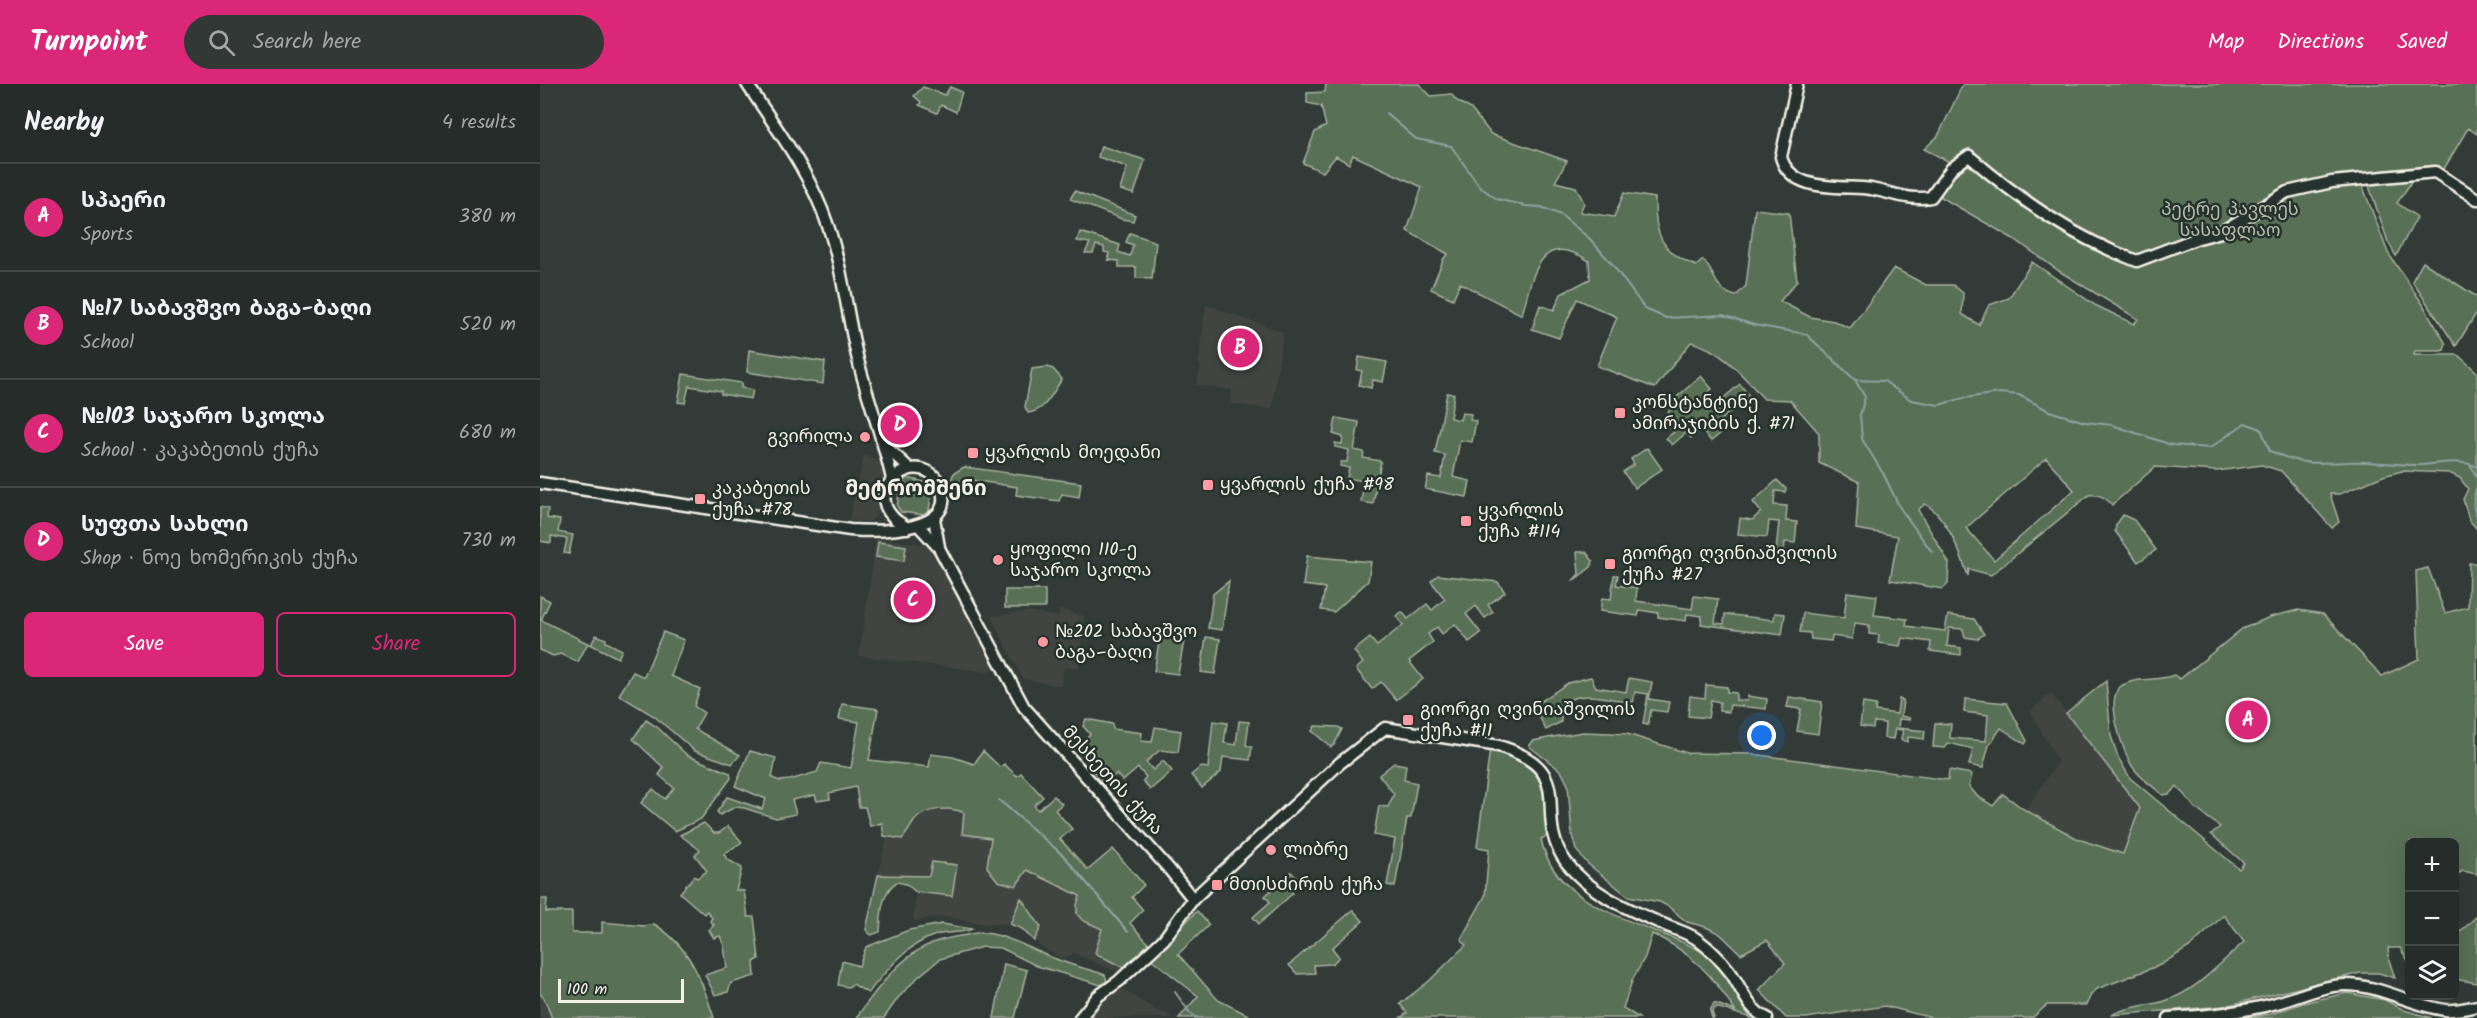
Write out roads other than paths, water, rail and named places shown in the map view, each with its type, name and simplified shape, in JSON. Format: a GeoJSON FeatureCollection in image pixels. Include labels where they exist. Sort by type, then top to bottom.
{"type":"FeatureCollection","features":[{"type":"Feature","properties":{"kind":"street"},"geometry":{"type":"LineString","coordinates":[[747,84],[791,149],[818,199],[828,225],[858,362],[886,447],[892,478]]}},
{"type":"Feature","properties":{"kind":"street"},"geometry":{"type":"LineString","coordinates":[[1797,84],[1781,157],[1783,165],[1789,172],[1813,184],[1829,188],[1870,189],[1910,198],[1931,197],[1952,168],[1969,156],[2023,200],[2053,220],[2102,248],[2137,261],[2195,239],[2221,232],[2287,192],[2332,182],[2435,172],[2477,199]]}},
{"type":"Feature","properties":{"kind":"street"},"geometry":{"type":"LineString","coordinates":[[886,447],[910,469]]}},
{"type":"Feature","properties":{"kind":"street"},"geometry":{"type":"LineString","coordinates":[[907,528],[889,512],[885,493],[892,478],[900,472],[910,469],[930,473],[940,485],[942,502],[934,518],[939,548]]}},
{"type":"Feature","properties":{"kind":"street"},"geometry":{"type":"LineString","coordinates":[[540,483],[850,530],[907,528],[934,518]]}},
{"type":"Feature","properties":{"kind":"street"},"geometry":{"type":"LineString","coordinates":[[871,529],[889,512]]}},
{"type":"Feature","properties":{"kind":"street"},"geometry":{"type":"LineString","coordinates":[[918,525],[939,548]]}},
{"type":"Feature","properties":{"kind":"street","name":"მესხეთის ქუჩა"},"geometry":{"type":"LineString","coordinates":[[939,548],[1010,682],[1032,717],[1169,869],[1193,899]]}},
{"type":"Feature","properties":{"kind":"street"},"geometry":{"type":"LineString","coordinates":[[1080,1018],[1098,996],[1119,981],[1164,939],[1193,899],[1340,763],[1385,728],[1499,746],[1528,758],[1548,778],[1552,824],[1557,845],[1561,855],[1579,877],[1620,905],[1697,939],[1730,972],[1750,1004],[1767,1018]]}},
{"type":"Feature","properties":{"kind":"street"},"geometry":{"type":"LineString","coordinates":[[2169,1018],[2224,1015],[2275,1004],[2342,985],[2369,987],[2414,1003],[2446,1010],[2477,1006]]}},
{"type":"Feature","properties":{"kind":"waterway"},"geometry":{"type":"LineString","coordinates":[[1386,113],[1416,139],[1451,146],[1480,187],[1497,199],[1525,206],[1541,207],[1561,215],[1590,239],[1612,264],[1645,309],[1666,318],[1723,315],[1754,325],[1806,334],[1855,380],[1884,381],[1911,400],[1939,405],[1964,398],[2000,393],[2019,395],[2049,411],[2085,422],[2112,425],[2172,445],[2210,448],[2245,423],[2261,429],[2270,451],[2300,461],[2413,465],[2454,462],[2477,467]]}},
{"type":"Feature","properties":{"kind":"waterway"},"geometry":{"type":"LineString","coordinates":[[1855,380],[1865,397],[1860,415],[1862,439],[1884,475],[1900,508],[1932,552]]}},
{"type":"Feature","properties":{"kind":"waterway"},"geometry":{"type":"LineString","coordinates":[[2470,464],[2477,478]]}},
{"type":"Feature","properties":{"kind":"waterway"},"geometry":{"type":"LineString","coordinates":[[2477,486],[2474,497],[2477,516]]}},
{"type":"Feature","properties":{"kind":"waterway"},"geometry":{"type":"LineString","coordinates":[[999,800],[1064,856],[1128,932]]}},
{"type":"Feature","properties":{"kind":"waterway"},"geometry":{"type":"LineString","coordinates":[[1175,992],[1190,1013],[1198,1018]]}},
{"type":"Feature","properties":{"kind":"place","name":"№17 საბავშვო ბაგა-ბაღი"},"geometry":{"type":"Point","coordinates":[1240,348]}},
{"type":"Feature","properties":{"kind":"place","name":"კონსტანტინე ამირაჯიბის ქ. #71"},"geometry":{"type":"Point","coordinates":[1620,413]}},
{"type":"Feature","properties":{"kind":"place","name":"სუფთა სახლი"},"geometry":{"type":"Point","coordinates":[900,425]}},
{"type":"Feature","properties":{"kind":"place","name":"გვირილა"},"geometry":{"type":"Point","coordinates":[865,437]}},
{"type":"Feature","properties":{"kind":"place","name":"ყვარლის მოედანი"},"geometry":{"type":"Point","coordinates":[973,453]}},
{"type":"Feature","properties":{"kind":"place","name":"ყვარლის ქუჩა #98"},"geometry":{"type":"Point","coordinates":[1208,485]}},
{"type":"Feature","properties":{"kind":"place","name":"კაკაბეთის ქუჩა #78"},"geometry":{"type":"Point","coordinates":[700,499]}},
{"type":"Feature","properties":{"kind":"place","name":"ყვარლის ქუჩა #114"},"geometry":{"type":"Point","coordinates":[1466,521]}},
{"type":"Feature","properties":{"kind":"place","name":"ყოფილი 110-ე საჯარო სკოლა"},"geometry":{"type":"Point","coordinates":[998,560]}},
{"type":"Feature","properties":{"kind":"place","name":"გიორგი ღვინიაშვილის ქუჩა #27"},"geometry":{"type":"Point","coordinates":[1610,564]}},
{"type":"Feature","properties":{"kind":"place","name":"№103 საჯარო სკოლა"},"geometry":{"type":"Point","coordinates":[913,600]}},
{"type":"Feature","properties":{"kind":"place","name":"№202 საბავშვო ბაგა–ბაღი"},"geometry":{"type":"Point","coordinates":[1043,642]}},
{"type":"Feature","properties":{"kind":"place","name":"გიორგი ღვინიაშვილის ქუჩა #11"},"geometry":{"type":"Point","coordinates":[1408,720]}},
{"type":"Feature","properties":{"kind":"place","name":"სპაერი"},"geometry":{"type":"Point","coordinates":[2248,720]}},
{"type":"Feature","properties":{"kind":"place","name":"ლიბრე"},"geometry":{"type":"Point","coordinates":[1271,850]}},
{"type":"Feature","properties":{"kind":"place","name":"მთისძირის ქუჩა"},"geometry":{"type":"Point","coordinates":[1217,885]}},
{"type":"Feature","properties":{"kind":"district","name":"მეტრომშენი"},"geometry":{"type":"Point","coordinates":[916,489]}},
{"type":"Feature","properties":{"kind":"park label","name":"პეტრე პავლეს სასაფლაო"},"geometry":{"type":"Point","coordinates":[2230,220]}}]}
